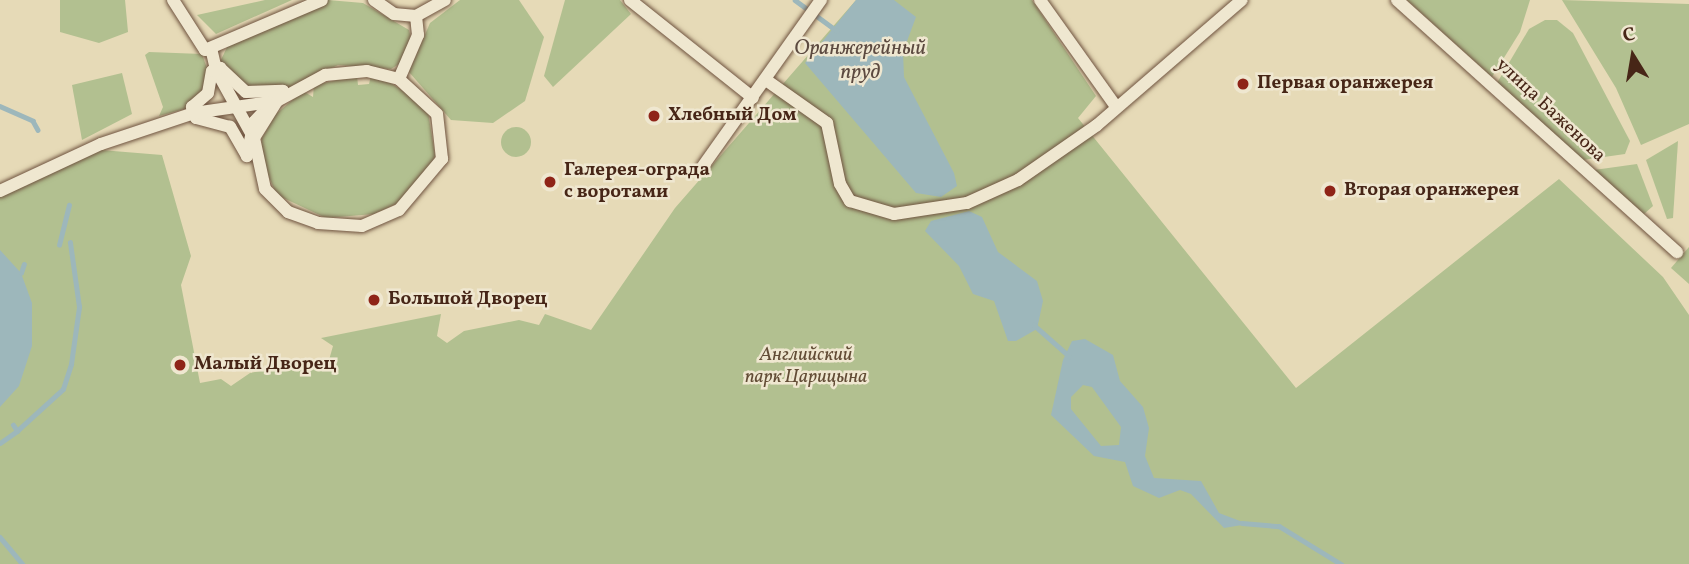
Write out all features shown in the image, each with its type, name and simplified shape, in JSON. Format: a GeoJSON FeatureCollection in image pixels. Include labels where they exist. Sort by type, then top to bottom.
{"type":"FeatureCollection","features":[{"type":"Feature","properties":{"kind":"street"},"geometry":{"type":"LineString","coordinates":[[173,0],[205,50],[322,0]]}},
{"type":"Feature","properties":{"kind":"street"},"geometry":{"type":"LineString","coordinates":[[374,0],[394,14],[416,16],[445,0]]}},
{"type":"Feature","properties":{"kind":"street"},"geometry":{"type":"LineString","coordinates":[[630,0],[752,98]]}},
{"type":"Feature","properties":{"kind":"street"},"geometry":{"type":"LineString","coordinates":[[703,166],[821,0]]}},
{"type":"Feature","properties":{"kind":"street"},"geometry":{"type":"LineString","coordinates":[[1040,0],[1115,105]]}},
{"type":"Feature","properties":{"kind":"street"},"geometry":{"type":"LineString","coordinates":[[766,80],[827,123],[840,184],[850,201],[894,214],[967,203],[1018,180],[1115,105],[1242,0]]}},
{"type":"Feature","properties":{"kind":"street","name":"улица Баженова"},"geometry":{"type":"LineString","coordinates":[[1397,0],[1677,251]]}},
{"type":"Feature","properties":{"kind":"street"},"geometry":{"type":"LineString","coordinates":[[399,79],[418,35],[416,16]]}},
{"type":"Feature","properties":{"kind":"street"},"geometry":{"type":"LineString","coordinates":[[0,191],[101,144],[194,113],[237,107],[273,102],[302,84],[346,71],[399,79],[437,114],[444,146],[424,187],[379,222],[343,227],[288,212],[261,181],[252,135],[237,107],[216,70],[211,48]]}},
{"type":"Feature","properties":{"kind":"street"},"geometry":{"type":"LineString","coordinates":[[194,113],[230,127],[247,156],[252,135],[283,90],[246,92],[216,70]]}},
{"type":"Feature","properties":{"kind":"street"},"geometry":{"type":"LineString","coordinates":[[194,113],[216,70]]}},
{"type":"Feature","properties":{"kind":"green space"},"geometry":{"type":"Polygon","coordinates":[[[60,0],[125,0],[128,32],[99,43],[60,32],[60,0]]]}},
{"type":"Feature","properties":{"kind":"green space"},"geometry":{"type":"Polygon","coordinates":[[[265,0],[292,0],[216,34],[197,15],[265,0]]]}},
{"type":"Feature","properties":{"kind":"green space"},"geometry":{"type":"Polygon","coordinates":[[[328,0],[363,3],[409,30],[412,43],[404,61],[391,69],[338,65],[283,91],[246,92],[220,62],[228,45],[328,0]]]}},
{"type":"Feature","properties":{"kind":"green space"},"geometry":{"type":"Polygon","coordinates":[[[460,0],[519,0],[544,37],[525,101],[493,123],[451,120],[409,72],[430,23],[460,0]]]}},
{"type":"Feature","properties":{"kind":"green space"},"geometry":{"type":"Polygon","coordinates":[[[565,0],[620,0],[631,14],[553,87],[544,76],[565,0]]]}},
{"type":"Feature","properties":{"kind":"green space","name":"Английский парк Царицына"},"geometry":{"type":"Polygon","coordinates":[[[856,0],[1032,0],[1096,96],[1078,118],[1296,388],[1559,179],[1663,277],[1689,315],[1689,564],[0,564],[0,191],[101,150],[162,155],[191,256],[181,285],[200,383],[221,379],[231,386],[250,373],[304,362],[327,367],[333,346],[321,338],[441,314],[437,336],[447,343],[464,331],[519,320],[539,325],[545,314],[591,330],[675,208],[856,0]]]}},
{"type":"Feature","properties":{"kind":"green space"},"geometry":{"type":"Polygon","coordinates":[[[1407,0],[1530,0],[1520,32],[1492,77],[1407,0]]]}},
{"type":"Feature","properties":{"kind":"green space"},"geometry":{"type":"Polygon","coordinates":[[[1562,0],[1689,4],[1689,124],[1641,145],[1616,88],[1562,0]]]}},
{"type":"Feature","properties":{"kind":"green space"},"geometry":{"type":"Polygon","coordinates":[[[1545,20],[1557,20],[1573,33],[1630,141],[1625,154],[1583,160],[1497,83],[1529,29],[1545,20]]]}},
{"type":"Feature","properties":{"kind":"green space"},"geometry":{"type":"Polygon","coordinates":[[[149,52],[202,54],[212,83],[192,107],[159,116],[163,107],[145,55],[149,52]]]}},
{"type":"Feature","properties":{"kind":"green space"},"geometry":{"type":"Polygon","coordinates":[[[122,73],[132,114],[82,140],[72,85],[122,73]]]}},
{"type":"Feature","properties":{"kind":"green space"},"geometry":{"type":"Polygon","coordinates":[[[357,76],[358,85],[369,84],[371,76],[386,80],[427,106],[435,155],[430,170],[398,203],[374,214],[326,218],[277,195],[261,160],[262,138],[276,114],[303,91],[313,97],[314,85],[357,76]]]}},
{"type":"Feature","properties":{"kind":"green space"},"geometry":{"type":"Polygon","coordinates":[[[516,127],[527,131],[531,142],[527,153],[516,157],[505,153],[501,142],[505,131],[516,127]]]}},
{"type":"Feature","properties":{"kind":"green space"},"geometry":{"type":"Polygon","coordinates":[[[1678,141],[1673,218],[1667,219],[1646,160],[1678,141]]]}},
{"type":"Feature","properties":{"kind":"green space"},"geometry":{"type":"Polygon","coordinates":[[[1637,164],[1653,206],[1644,214],[1594,170],[1637,164]]]}},
{"type":"Feature","properties":{"kind":"green space"},"geometry":{"type":"Polygon","coordinates":[[[1689,247],[1689,284],[1671,268],[1689,247]]]}},
{"type":"Feature","properties":{"kind":"water","name":"Оранжерейный пруд"},"geometry":{"type":"Polygon","coordinates":[[[856,0],[894,0],[916,17],[903,52],[904,77],[954,173],[957,186],[941,197],[916,193],[805,63],[856,0]]]}},
{"type":"Feature","properties":{"kind":"water"},"geometry":{"type":"Polygon","coordinates":[[[969,211],[982,217],[998,252],[1037,281],[1043,301],[1037,329],[1016,341],[1008,341],[994,301],[973,294],[959,266],[925,231],[931,221],[969,211]]]}},
{"type":"Feature","properties":{"kind":"water"},"geometry":{"type":"Polygon","coordinates":[[[0,250],[21,273],[32,303],[32,346],[19,386],[0,407],[0,250]]]}},
{"type":"Feature","properties":{"kind":"water"},"geometry":{"type":"Polygon","coordinates":[[[1085,339],[1113,355],[1120,381],[1143,407],[1149,428],[1145,456],[1154,478],[1201,481],[1219,513],[1248,524],[1224,528],[1191,494],[1180,490],[1159,498],[1133,486],[1125,462],[1094,456],[1051,415],[1063,360],[1072,341],[1085,339]],[[1083,385],[1071,397],[1071,409],[1101,446],[1119,445],[1121,427],[1092,387],[1083,385]]]}},
{"type":"Feature","properties":{"kind":"waterway"},"geometry":{"type":"LineString","coordinates":[[795,0],[837,31]]}},
{"type":"Feature","properties":{"kind":"waterway"},"geometry":{"type":"LineString","coordinates":[[0,106],[33,121],[38,130]]}},
{"type":"Feature","properties":{"kind":"waterway"},"geometry":{"type":"LineString","coordinates":[[59,245],[69,205]]}},
{"type":"Feature","properties":{"kind":"waterway"},"geometry":{"type":"LineString","coordinates":[[17,431],[63,389],[71,364],[79,307],[70,243]]}},
{"type":"Feature","properties":{"kind":"waterway"},"geometry":{"type":"LineString","coordinates":[[21,273],[24,264]]}},
{"type":"Feature","properties":{"kind":"waterway"},"geometry":{"type":"LineString","coordinates":[[1034,325],[1069,356]]}},
{"type":"Feature","properties":{"kind":"waterway"},"geometry":{"type":"LineString","coordinates":[[0,443],[17,431],[13,425]]}},
{"type":"Feature","properties":{"kind":"waterway"},"geometry":{"type":"LineString","coordinates":[[1242,523],[1279,526],[1341,564]]}},
{"type":"Feature","properties":{"kind":"waterway"},"geometry":{"type":"LineString","coordinates":[[0,537],[23,564]]}},
{"type":"Feature","properties":{"kind":"place","name":"Первая оранжерея"},"geometry":{"type":"Point","coordinates":[1243,84]}},
{"type":"Feature","properties":{"kind":"place","name":"Хлебный Дом"},"geometry":{"type":"Point","coordinates":[654,116]}},
{"type":"Feature","properties":{"kind":"place","name":"Галерея-ограда с воротами"},"geometry":{"type":"Point","coordinates":[550,182]}},
{"type":"Feature","properties":{"kind":"place","name":"Вторая оранжерея"},"geometry":{"type":"Point","coordinates":[1330,191]}},
{"type":"Feature","properties":{"kind":"place","name":"Большой Дворец"},"geometry":{"type":"Point","coordinates":[374,300]}},
{"type":"Feature","properties":{"kind":"place","name":"Малый Дворец"},"geometry":{"type":"Point","coordinates":[180,365]}}]}
